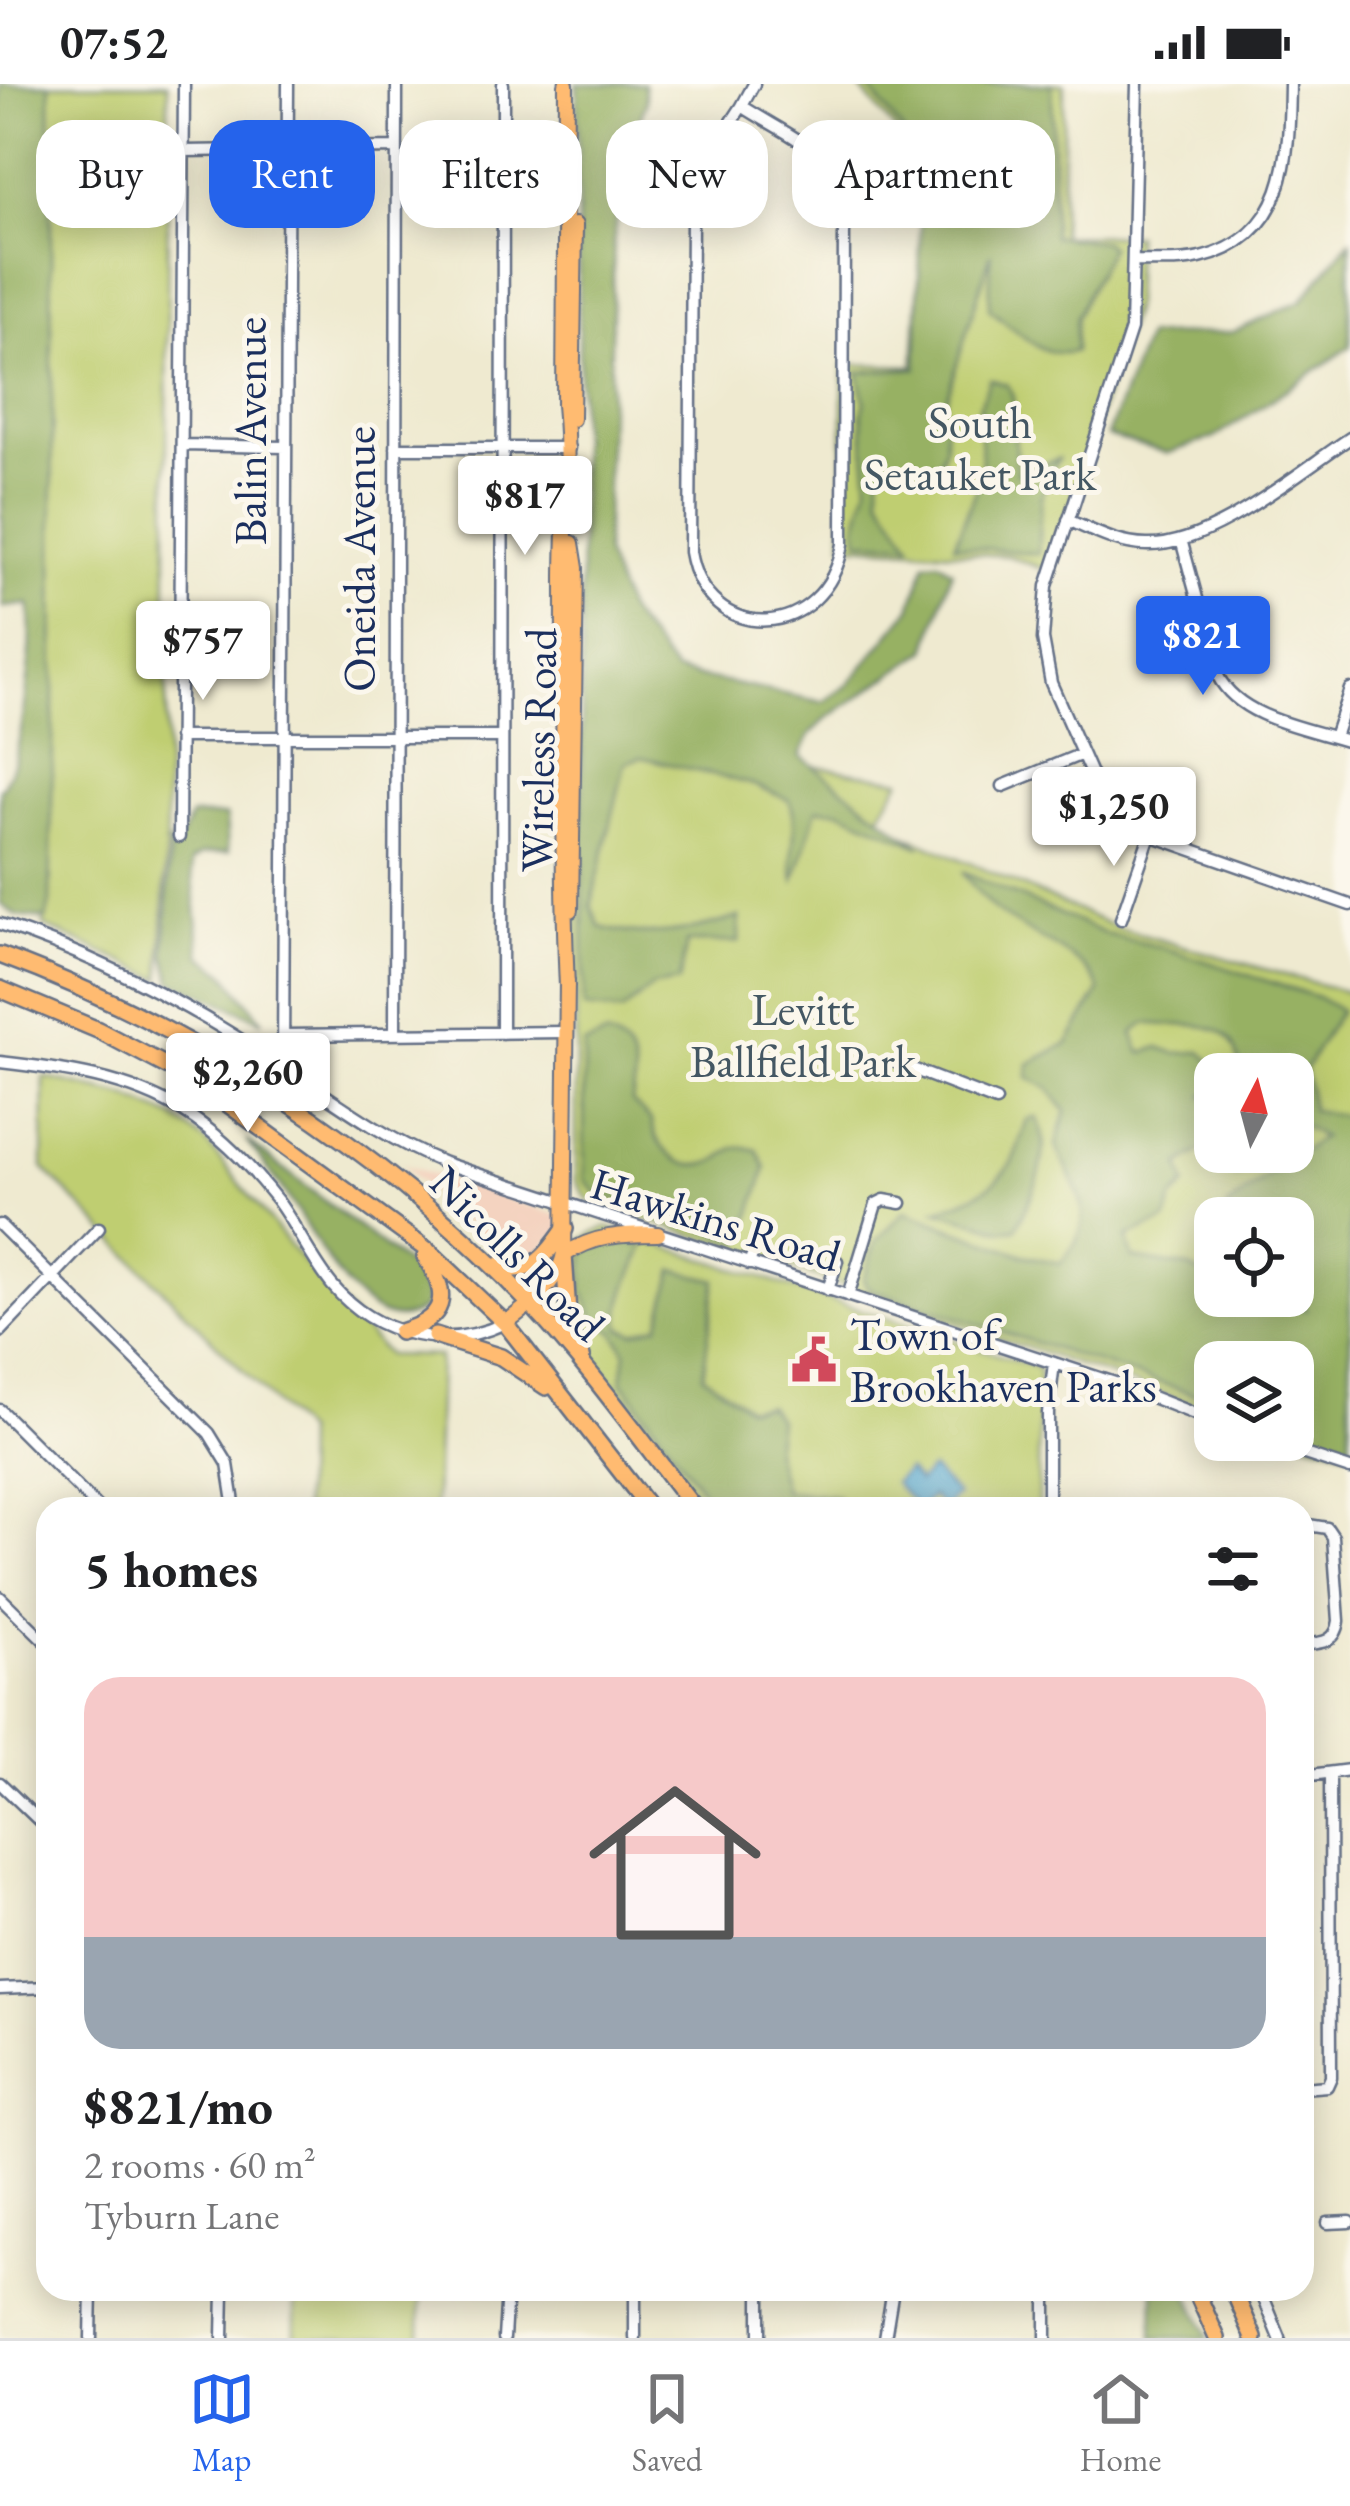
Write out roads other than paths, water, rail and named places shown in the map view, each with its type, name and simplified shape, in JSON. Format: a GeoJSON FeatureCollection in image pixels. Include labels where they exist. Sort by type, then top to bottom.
{"type":"FeatureCollection","features":[{"type":"Feature","properties":{"kind":"highway","name":"Nicolls Road"},"geometry":{"type":"LineString","coordinates":[[0,955],[104,997],[205,1050],[308,1117],[404,1189],[531,1304],[686,1497]]}},
{"type":"Feature","properties":{"kind":"highway","name":"Nicolls Road"},"geometry":{"type":"LineString","coordinates":[[0,989],[98,1030],[200,1083],[414,1240],[505,1323],[641,1497]]}},
{"type":"Feature","properties":{"kind":"highway"},"geometry":{"type":"LineString","coordinates":[[488,1261],[508,1270],[532,1268],[565,1229]]}},
{"type":"Feature","properties":{"kind":"highway"},"geometry":{"type":"LineString","coordinates":[[400,1332],[432,1320],[441,1298],[439,1278],[414,1240]]}},
{"type":"Feature","properties":{"kind":"highway"},"geometry":{"type":"LineString","coordinates":[[564,1255],[569,1328],[587,1371]]}},
{"type":"Feature","properties":{"kind":"highway"},"geometry":{"type":"LineString","coordinates":[[435,1336],[501,1357],[567,1404]]}},
{"type":"Feature","properties":{"kind":"highway"},"geometry":{"type":"LineString","coordinates":[[1200,2301],[1217,2338]]}},
{"type":"Feature","properties":{"kind":"highway"},"geometry":{"type":"LineString","coordinates":[[1238,2301],[1254,2338]]}},
{"type":"Feature","properties":{"kind":"main road","name":"Wireless Road"},"geometry":{"type":"LineString","coordinates":[[566,84],[565,405],[569,448]]}},
{"type":"Feature","properties":{"kind":"main road","name":"Wireless Road"},"geometry":{"type":"LineString","coordinates":[[566,1204],[564,567],[574,406],[575,84]]}},
{"type":"Feature","properties":{"kind":"main road","name":"Hawkins Road"},"geometry":{"type":"LineString","coordinates":[[505,1323],[531,1304],[558,1271],[564,1255],[566,1204]]}},
{"type":"Feature","properties":{"kind":"main road"},"geometry":{"type":"LineString","coordinates":[[564,1255],[581,1243],[619,1234],[658,1234]]}},
{"type":"Feature","properties":{"kind":"street"},"geometry":{"type":"LineString","coordinates":[[184,84],[184,120]]}},
{"type":"Feature","properties":{"kind":"street","name":"Balin Avenue"},"geometry":{"type":"LineString","coordinates":[[288,84],[288,120]]}},
{"type":"Feature","properties":{"kind":"street","name":"Oneida Avenue"},"geometry":{"type":"LineString","coordinates":[[394,1034],[397,84]]}},
{"type":"Feature","properties":{"kind":"street"},"geometry":{"type":"LineString","coordinates":[[502,1033],[503,84]]}},
{"type":"Feature","properties":{"kind":"street"},"geometry":{"type":"LineString","coordinates":[[742,106],[830,166],[844,216],[841,557],[820,598],[801,613],[776,620],[735,614],[712,599],[700,585],[690,552],[694,196],[714,146],[754,84]]}},
{"type":"Feature","properties":{"kind":"street"},"geometry":{"type":"LineString","coordinates":[[1137,84],[1131,329],[1047,586],[1043,639],[1056,698],[1109,799],[1150,836],[1350,905]]}},
{"type":"Feature","properties":{"kind":"street"},"geometry":{"type":"LineString","coordinates":[[1135,261],[1204,257],[1234,244],[1270,209],[1286,170],[1290,84]]}},
{"type":"Feature","properties":{"kind":"street"},"geometry":{"type":"LineString","coordinates":[[375,148],[396,148]]}},
{"type":"Feature","properties":{"kind":"street"},"geometry":{"type":"LineString","coordinates":[[178,837],[183,228]]}},
{"type":"Feature","properties":{"kind":"street","name":"Balin Avenue"},"geometry":{"type":"LineString","coordinates":[[283,1066],[287,228]]}},
{"type":"Feature","properties":{"kind":"street"},"geometry":{"type":"LineString","coordinates":[[1067,520],[1125,543],[1182,543],[1219,525],[1350,438]]}},
{"type":"Feature","properties":{"kind":"street"},"geometry":{"type":"LineString","coordinates":[[182,446],[286,447]]}},
{"type":"Feature","properties":{"kind":"street"},"geometry":{"type":"LineString","coordinates":[[396,448],[569,448]]}},
{"type":"Feature","properties":{"kind":"street"},"geometry":{"type":"LineString","coordinates":[[1182,543],[1221,683],[1249,708],[1350,742]]}},
{"type":"Feature","properties":{"kind":"street"},"geometry":{"type":"LineString","coordinates":[[1334,737],[1350,689]]}},
{"type":"Feature","properties":{"kind":"street"},"geometry":{"type":"LineString","coordinates":[[179,737],[501,737]]}},
{"type":"Feature","properties":{"kind":"street"},"geometry":{"type":"LineString","coordinates":[[1003,786],[1082,754]]}},
{"type":"Feature","properties":{"kind":"street"},"geometry":{"type":"LineString","coordinates":[[1121,919],[1150,836]]}},
{"type":"Feature","properties":{"kind":"street"},"geometry":{"type":"LineString","coordinates":[[0,924],[144,984],[425,1156],[566,1204]]}},
{"type":"Feature","properties":{"kind":"street"},"geometry":{"type":"LineString","coordinates":[[283,1035],[566,1032]]}},
{"type":"Feature","properties":{"kind":"street","name":"Hawkins Road"},"geometry":{"type":"LineString","coordinates":[[0,1062],[122,1084],[187,1114],[250,1169],[332,1284],[370,1319],[400,1332],[457,1338],[505,1323]]}},
{"type":"Feature","properties":{"kind":"street"},"geometry":{"type":"LineString","coordinates":[[897,1063],[996,1101]]}},
{"type":"Feature","properties":{"kind":"street"},"geometry":{"type":"LineString","coordinates":[[848,1296],[876,1204],[884,1200],[901,1203]]}},
{"type":"Feature","properties":{"kind":"street","name":"Hawkins Road"},"geometry":{"type":"LineString","coordinates":[[566,1204],[1194,1414]]}},
{"type":"Feature","properties":{"kind":"street"},"geometry":{"type":"LineString","coordinates":[[0,1225],[208,1432],[229,1464],[233,1497]]}},
{"type":"Feature","properties":{"kind":"street"},"geometry":{"type":"LineString","coordinates":[[0,1332],[100,1228]]}},
{"type":"Feature","properties":{"kind":"street"},"geometry":{"type":"LineString","coordinates":[[749,1264],[760,1234]]}},
{"type":"Feature","properties":{"kind":"street"},"geometry":{"type":"LineString","coordinates":[[828,1290],[837,1261]]}},
{"type":"Feature","properties":{"kind":"street"},"geometry":{"type":"LineString","coordinates":[[1048,1497],[1048,1413],[1054,1364]]}},
{"type":"Feature","properties":{"kind":"street"},"geometry":{"type":"LineString","coordinates":[[0,1410],[87,1497]]}},
{"type":"Feature","properties":{"kind":"street"},"geometry":{"type":"LineString","coordinates":[[1314,1457],[1350,1469]]}},
{"type":"Feature","properties":{"kind":"street"},"geometry":{"type":"LineString","coordinates":[[1314,1526],[1327,1528],[1333,1537],[1339,1621],[1330,1640],[1314,1643]]}},
{"type":"Feature","properties":{"kind":"street"},"geometry":{"type":"LineString","coordinates":[[0,1597],[36,1632]]}},
{"type":"Feature","properties":{"kind":"street"},"geometry":{"type":"LineString","coordinates":[[1314,1775],[1350,1770]]}},
{"type":"Feature","properties":{"kind":"street"},"geometry":{"type":"LineString","coordinates":[[1314,2088],[1327,2086],[1332,2063],[1330,1774]]}},
{"type":"Feature","properties":{"kind":"street"},"geometry":{"type":"LineString","coordinates":[[0,1783],[36,1818]]}},
{"type":"Feature","properties":{"kind":"street"},"geometry":{"type":"LineString","coordinates":[[0,1989],[36,1988]]}},
{"type":"Feature","properties":{"kind":"street"},"geometry":{"type":"LineString","coordinates":[[1328,2223],[1350,2222]]}},
{"type":"Feature","properties":{"kind":"street"},"geometry":{"type":"LineString","coordinates":[[92,2301],[92,2338]]}},
{"type":"Feature","properties":{"kind":"street"},"geometry":{"type":"LineString","coordinates":[[223,2338],[224,2301]]}},
{"type":"Feature","properties":{"kind":"street"},"geometry":{"type":"LineString","coordinates":[[504,2338],[507,2301]]}},
{"type":"Feature","properties":{"kind":"street"},"geometry":{"type":"LineString","coordinates":[[634,2338],[635,2301]]}},
{"type":"Feature","properties":{"kind":"street"},"geometry":{"type":"LineString","coordinates":[[760,2301],[760,2338]]}},
{"type":"Feature","properties":{"kind":"street"},"geometry":{"type":"LineString","coordinates":[[885,2338],[891,2301]]}},
{"type":"Feature","properties":{"kind":"street"},"geometry":{"type":"LineString","coordinates":[[1046,2301],[1046,2338]]}},
{"type":"Feature","properties":{"kind":"street"},"geometry":{"type":"LineString","coordinates":[[1265,2301],[1280,2338]]}},
{"type":"Feature","properties":{"kind":"water"},"geometry":{"type":"Polygon","coordinates":[[[931,1469],[957,1495],[908,1497],[894,1483],[907,1470],[918,1482],[931,1469]]]}},
{"type":"Feature","properties":{"kind":"place","name":"Town of Brookhaven Parks"},"geometry":{"type":"Point","coordinates":[814,1360]}},
{"type":"Feature","properties":{"kind":"park label","name":"South Setauket Park"},"geometry":{"type":"Point","coordinates":[980,448]}},
{"type":"Feature","properties":{"kind":"park label","name":"Levitt Ballfield Park"},"geometry":{"type":"Point","coordinates":[803,1035]}}]}
